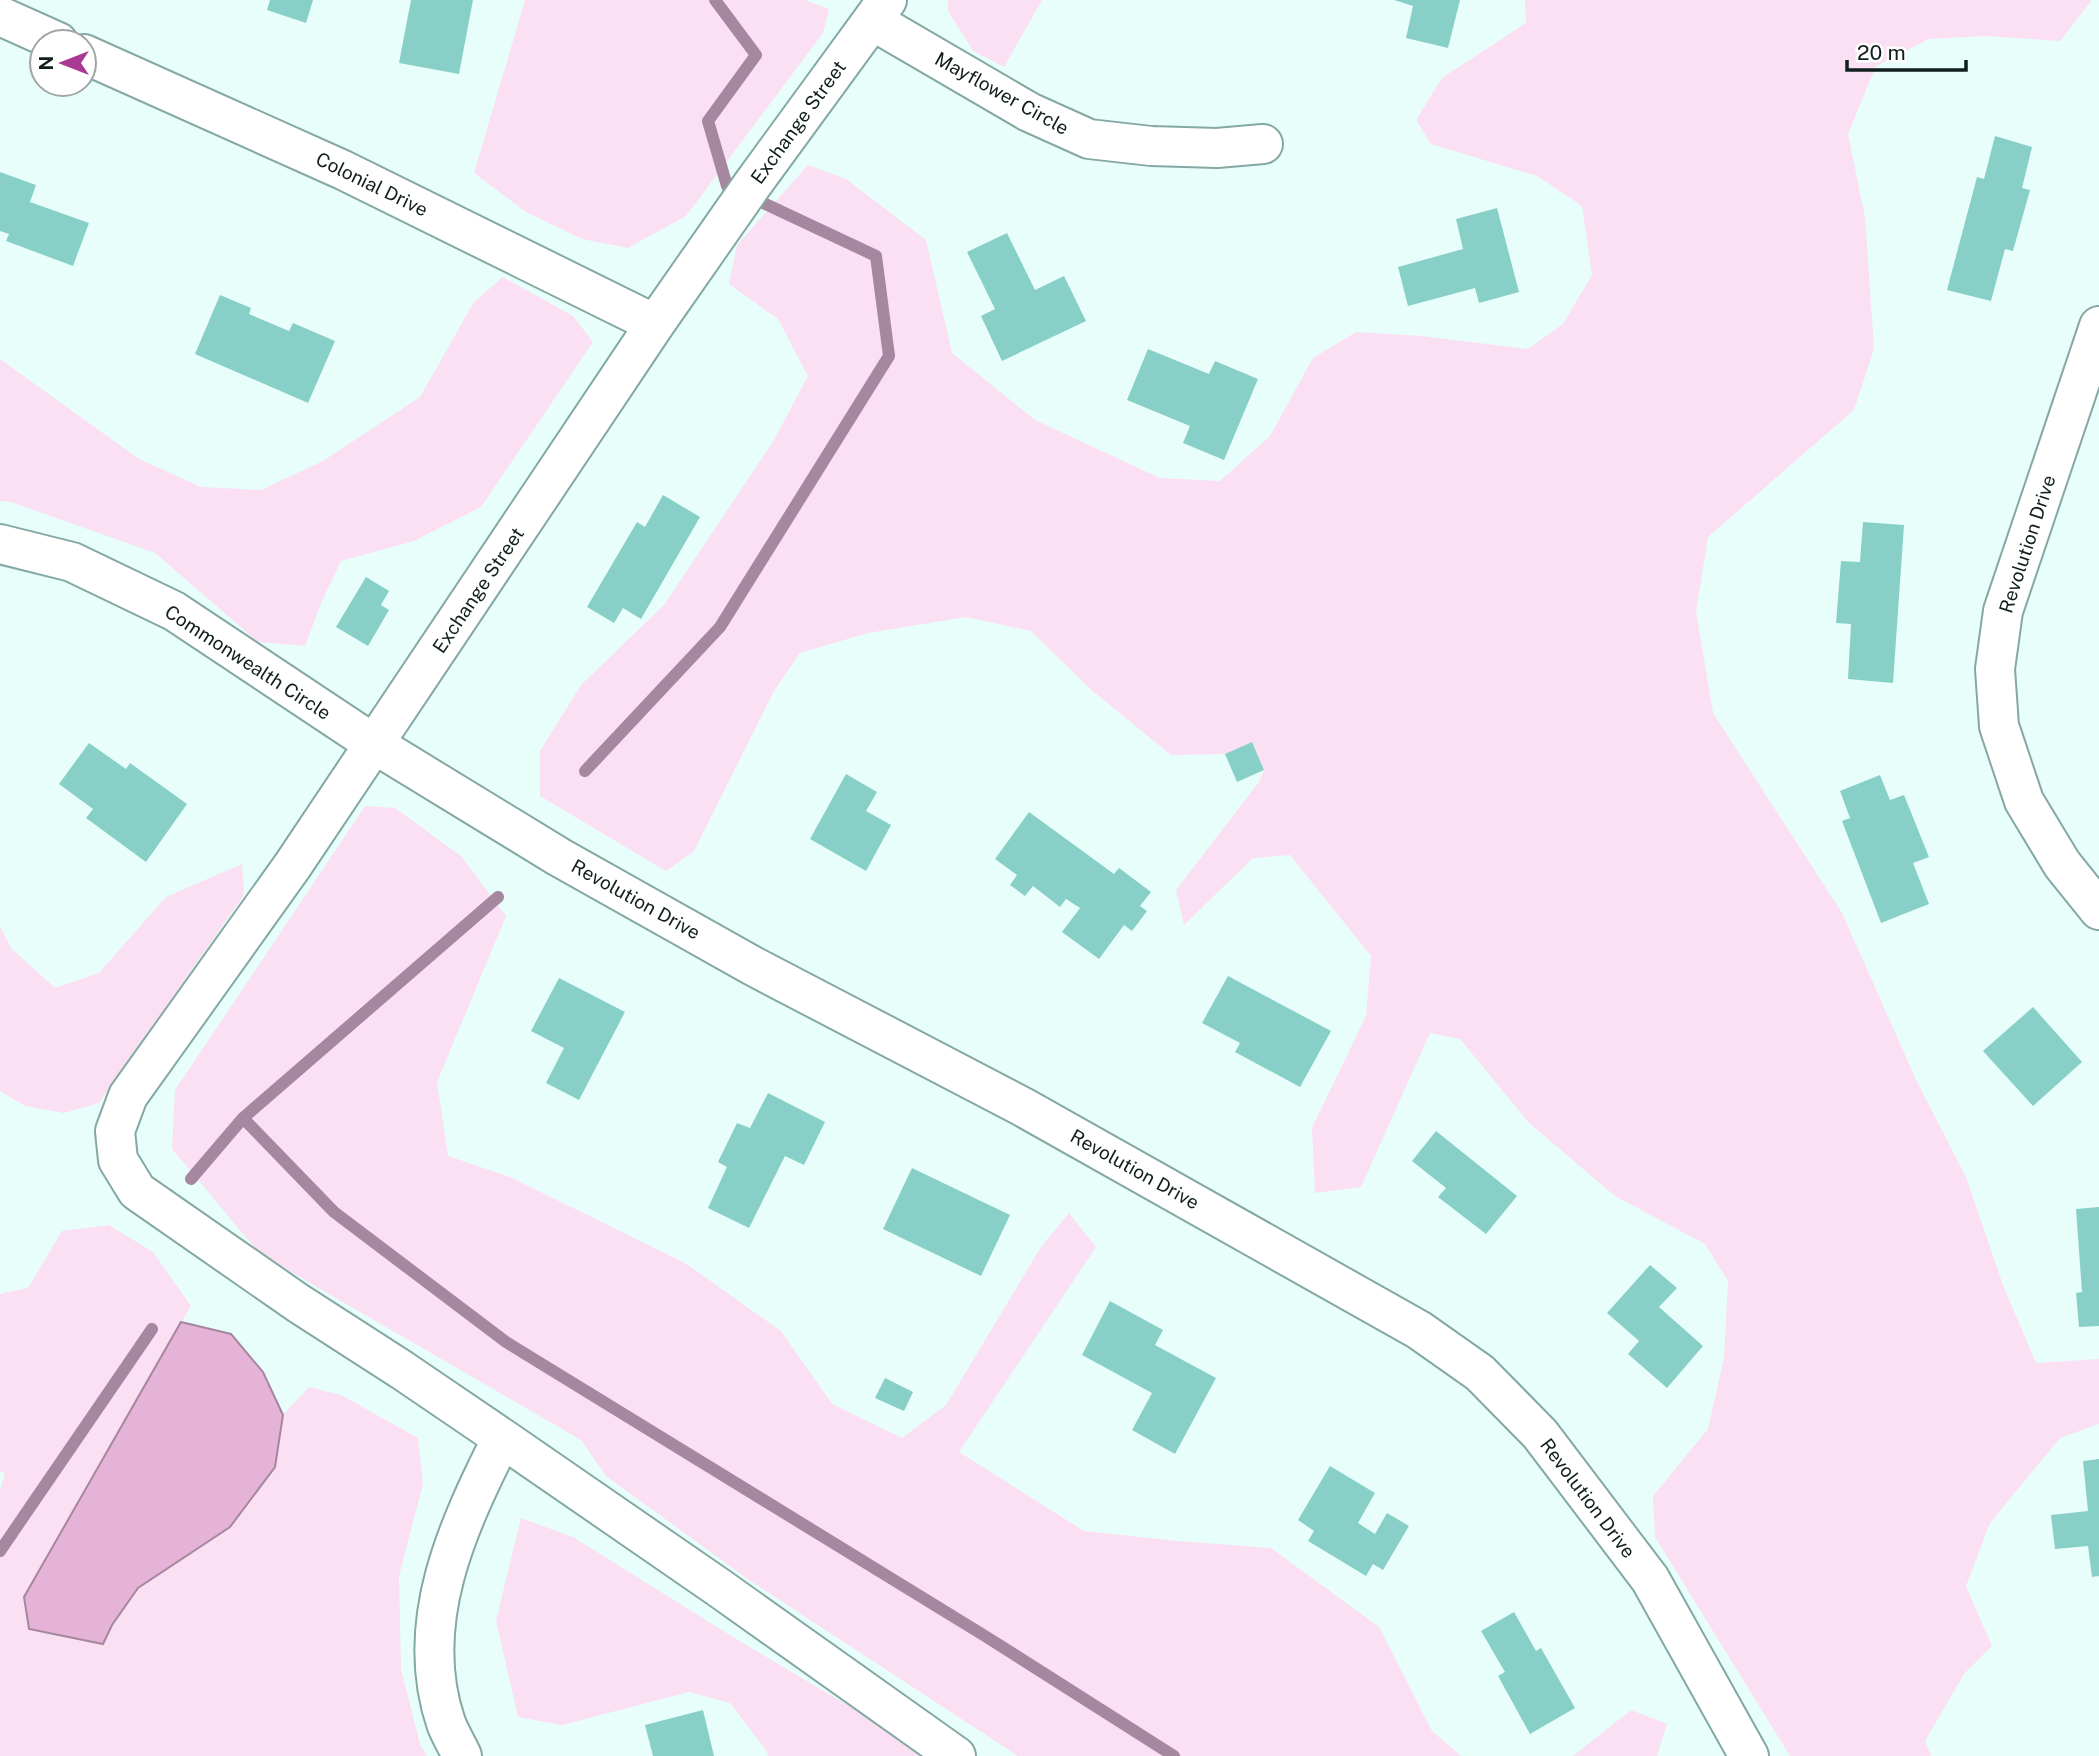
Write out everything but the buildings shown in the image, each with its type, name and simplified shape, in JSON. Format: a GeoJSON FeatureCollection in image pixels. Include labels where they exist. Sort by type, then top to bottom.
{"type":"FeatureCollection","features":[{"type":"Feature","properties":{"kind":"street","name":"Mayflower Circle"},"geometry":{"type":"LineString","coordinates":[[880,10],[1029,112],[1089,139],[1151,146],[1217,148],[1264,144]]}},
{"type":"Feature","properties":{"kind":"street","name":"Exchange Street"},"geometry":{"type":"LineString","coordinates":[[502,1438],[298,1304],[138,1191],[118,1160],[115,1131],[128,1096],[293,865],[655,324],[880,10]]}},
{"type":"Feature","properties":{"kind":"street"},"geometry":{"type":"LineString","coordinates":[[0,16],[28,29]]}},
{"type":"Feature","properties":{"kind":"street","name":"Colonial Drive"},"geometry":{"type":"LineString","coordinates":[[98,60],[343,170],[655,324]]}},
{"type":"Feature","properties":{"kind":"street","name":"Revolution Drive"},"geometry":{"type":"LineString","coordinates":[[2099,326],[2003,611],[1996,669],[1999,726],[2024,802],[2062,864],[2099,910]]}},
{"type":"Feature","properties":{"kind":"street","name":"Commonwealth Circle"},"geometry":{"type":"LineString","coordinates":[[0,544],[72,562],[174,611],[374,744]]}},
{"type":"Feature","properties":{"kind":"street","name":"Revolution Drive"},"geometry":{"type":"LineString","coordinates":[[374,744],[559,857],[753,966],[1023,1107],[1300,1262],[1419,1330],[1480,1373],[1540,1434],[1650,1579],[1749,1756]]}},
{"type":"Feature","properties":{"kind":"street"},"geometry":{"type":"LineString","coordinates":[[463,1756],[446,1723],[433,1662],[435,1619],[444,1575],[458,1531],[502,1438],[956,1756]]}},
{"type":"Feature","properties":{"kind":"shaded area"},"geometry":{"type":"Polygon","coordinates":[[[525,0],[805,0],[829,9],[823,33],[686,216],[628,248],[582,239],[526,212],[474,173],[525,0]]]}},
{"type":"Feature","properties":{"kind":"shaded area"},"geometry":{"type":"Polygon","coordinates":[[[948,0],[1042,0],[1004,67],[973,51],[948,11],[948,0]]]}},
{"type":"Feature","properties":{"kind":"shaded area"},"geometry":{"type":"Polygon","coordinates":[[[1525,0],[2092,0],[2060,41],[1986,36],[1929,39],[1876,66],[1848,134],[1865,217],[1874,349],[1854,410],[1708,537],[1696,611],[1713,713],[1842,913],[1917,1082],[1966,1177],[2003,1285],[2036,1363],[2099,1359],[2099,1424],[2060,1438],[1990,1523],[1966,1586],[1992,1646],[1964,1674],[1925,1741],[1931,1756],[1790,1756],[1655,1537],[1653,1496],[1708,1429],[1724,1358],[1728,1281],[1705,1244],[1615,1196],[1529,1123],[1460,1039],[1430,1033],[1361,1187],[1315,1193],[1312,1128],[1366,1016],[1371,956],[1290,855],[1253,858],[1184,925],[1176,890],[1259,782],[1264,770],[1252,742],[1225,754],[1171,755],[1089,688],[1031,631],[966,617],[868,633],[800,653],[775,689],[694,851],[666,871],[540,796],[540,751],[581,685],[664,605],[774,440],[808,376],[778,319],[729,284],[737,245],[808,165],[846,179],[926,240],[952,353],[1035,420],[1160,478],[1220,481],[1270,436],[1313,358],[1356,332],[1421,336],[1528,349],[1563,324],[1592,275],[1582,206],[1537,176],[1431,144],[1416,120],[1442,78],[1526,23],[1525,0]]]}},
{"type":"Feature","properties":{"kind":"shaded area"},"geometry":{"type":"Polygon","coordinates":[[[503,277],[573,316],[593,342],[481,507],[414,541],[341,561],[305,646],[258,642],[155,553],[11,502],[0,501],[0,359],[139,459],[201,487],[261,490],[323,461],[420,397],[474,302],[503,277]]]}},
{"type":"Feature","properties":{"kind":"shaded area"},"geometry":{"type":"Polygon","coordinates":[[[365,806],[395,808],[461,856],[506,916],[437,1082],[448,1156],[510,1177],[685,1263],[781,1331],[832,1404],[902,1438],[946,1405],[1041,1247],[1069,1213],[1096,1247],[959,1452],[1084,1531],[1271,1548],[1379,1627],[1432,1731],[1461,1756],[1018,1756],[749,1580],[606,1476],[581,1440],[260,1254],[172,1149],[175,1090],[365,806]]]}},
{"type":"Feature","properties":{"kind":"shaded area"},"geometry":{"type":"Polygon","coordinates":[[[242,864],[244,895],[99,1103],[64,1113],[25,1106],[0,1091],[0,926],[11,948],[55,988],[99,973],[166,897],[242,864]]]}},
{"type":"Feature","properties":{"kind":"shaded area"},"geometry":{"type":"Polygon","coordinates":[[[109,1225],[153,1252],[191,1306],[86,1486],[29,1629],[103,1644],[112,1625],[138,1588],[230,1527],[275,1467],[283,1415],[309,1387],[341,1395],[418,1438],[423,1484],[399,1576],[401,1669],[420,1744],[427,1756],[0,1756],[0,1491],[5,1473],[0,1472],[0,1294],[28,1288],[62,1231],[109,1225]]]}},
{"type":"Feature","properties":{"kind":"shaded area"},"geometry":{"type":"Polygon","coordinates":[[[181,1322],[231,1334],[263,1372],[283,1415],[275,1467],[230,1527],[138,1588],[112,1625],[103,1644],[29,1629],[24,1597],[181,1322]]]}},
{"type":"Feature","properties":{"kind":"shaded area"},"geometry":{"type":"Polygon","coordinates":[[[521,1518],[573,1537],[733,1637],[933,1756],[768,1756],[730,1703],[689,1692],[562,1725],[518,1717],[496,1621],[521,1518]]]}},
{"type":"Feature","properties":{"kind":"shaded area"},"geometry":{"type":"Polygon","coordinates":[[[1631,1710],[1667,1724],[1657,1756],[1573,1756],[1631,1710]]]}},
{"type":"Feature","properties":{"kind":"waterway"},"geometry":{"type":"LineString","coordinates":[[585,771],[720,627],[889,356],[876,256],[727,186],[708,121],[756,55],[715,0]]}},
{"type":"Feature","properties":{"kind":"waterway"},"geometry":{"type":"LineString","coordinates":[[191,1179],[243,1118],[498,897]]}},
{"type":"Feature","properties":{"kind":"waterway"},"geometry":{"type":"LineString","coordinates":[[243,1118],[334,1212],[506,1342],[985,1636],[1174,1756]]}},
{"type":"Feature","properties":{"kind":"waterway"},"geometry":{"type":"LineString","coordinates":[[0,1551],[152,1329]]}}]}
